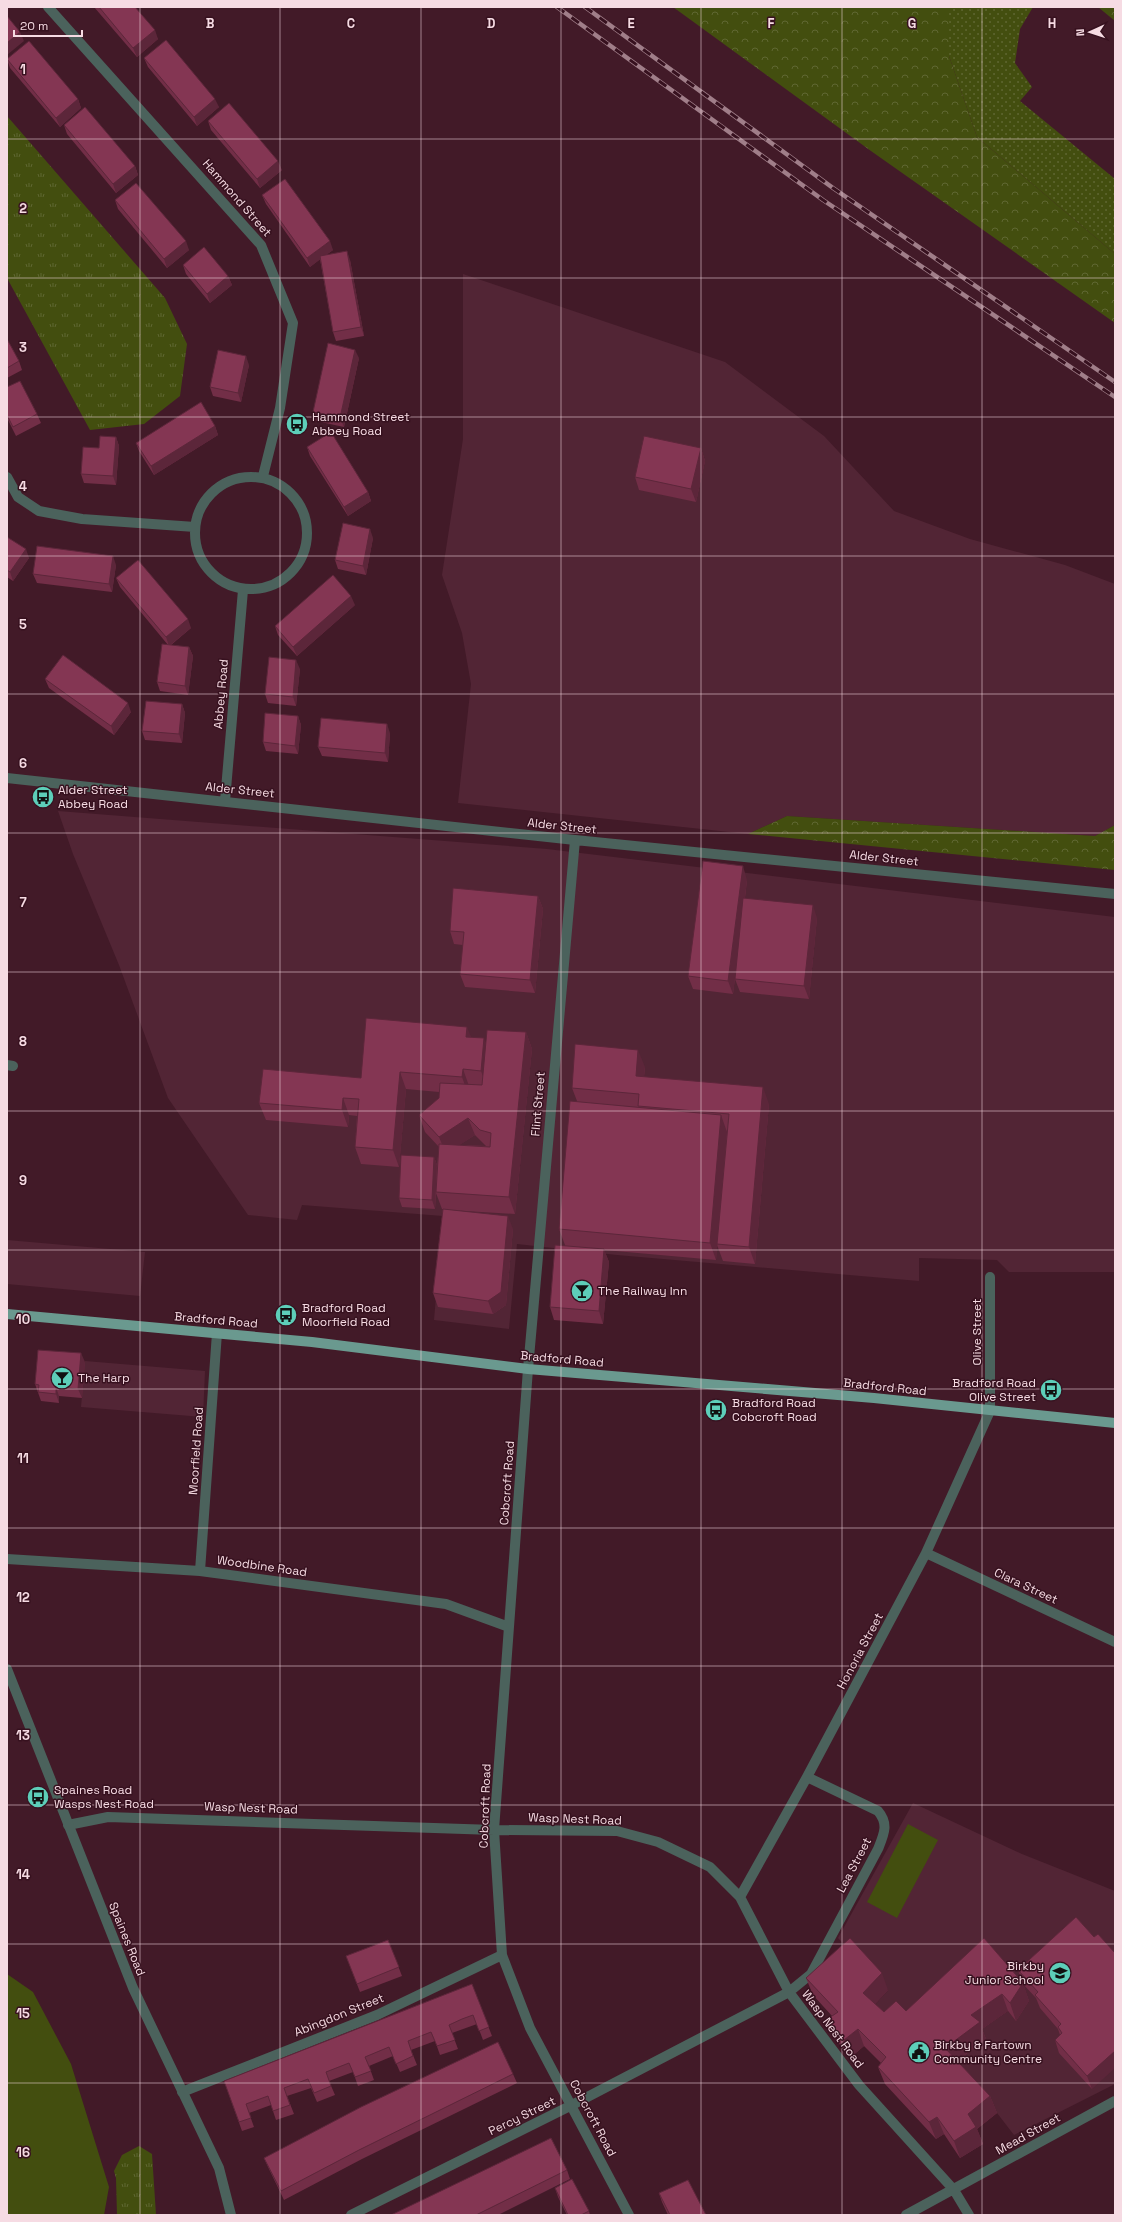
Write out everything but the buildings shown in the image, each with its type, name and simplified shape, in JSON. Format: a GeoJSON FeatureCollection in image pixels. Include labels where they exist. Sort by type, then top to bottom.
{"type":"FeatureCollection","features":[{"type":"Feature","properties":{"kind":"main road","name":"Bradford Road"},"geometry":{"type":"LineString","coordinates":[[7,1314],[312,1342],[528,1369],[874,1398],[1115,1423]]}},
{"type":"Feature","properties":{"kind":"street","name":"Hammond Street"},"geometry":{"type":"LineString","coordinates":[[48,7],[261,245],[293,323],[280,408],[263,476]]}},
{"type":"Feature","properties":{"kind":"street"},"geometry":{"type":"LineString","coordinates":[[263,476],[279,484],[295,499],[305,519],[307,539],[302,558],[296,567],[282,581],[263,589],[243,590],[224,584],[211,574],[199,558],[194,535],[195,527],[197,515],[209,495],[225,483],[241,477],[263,476]]}},
{"type":"Feature","properties":{"kind":"street"},"geometry":{"type":"LineString","coordinates":[[7,477],[18,497],[39,511],[82,519],[195,527]]}},
{"type":"Feature","properties":{"kind":"street","name":"Abbey Road"},"geometry":{"type":"LineString","coordinates":[[225,801],[243,590]]}},
{"type":"Feature","properties":{"kind":"street","name":"Alder Street"},"geometry":{"type":"LineString","coordinates":[[7,778],[575,840],[1115,894]]}},
{"type":"Feature","properties":{"kind":"street","name":"Flint Street"},"geometry":{"type":"LineString","coordinates":[[528,1369],[575,840]]}},
{"type":"Feature","properties":{"kind":"street","name":"Olive Street"},"geometry":{"type":"LineString","coordinates":[[990,1277],[990,1411]]}},
{"type":"Feature","properties":{"kind":"street","name":"Moorfield Road"},"geometry":{"type":"LineString","coordinates":[[200,1571],[217,1333]]}},
{"type":"Feature","properties":{"kind":"street","name":"Cobcroft Road"},"geometry":{"type":"LineString","coordinates":[[528,1369],[494,1830],[502,1955],[530,2028],[629,2215]]}},
{"type":"Feature","properties":{"kind":"street","name":"Honoria Street"},"geometry":{"type":"LineString","coordinates":[[740,1897],[849,1700],[926,1553],[990,1411]]}},
{"type":"Feature","properties":{"kind":"street","name":"Clara Street"},"geometry":{"type":"LineString","coordinates":[[926,1553],[1115,1642]]}},
{"type":"Feature","properties":{"kind":"street","name":"Woodbine Road"},"geometry":{"type":"LineString","coordinates":[[7,1559],[200,1571],[446,1604],[510,1627]]}},
{"type":"Feature","properties":{"kind":"street","name":"Spaines Road"},"geometry":{"type":"LineString","coordinates":[[7,1669],[133,1988],[219,2168],[231,2215]]}},
{"type":"Feature","properties":{"kind":"street","name":"Lea Street"},"geometry":{"type":"LineString","coordinates":[[789,1992],[811,1974],[878,1849],[885,1830],[885,1822],[878,1811],[807,1777]]}},
{"type":"Feature","properties":{"kind":"street","name":"Wasp Nest Road"},"geometry":{"type":"LineString","coordinates":[[68,1826],[108,1817],[494,1830],[617,1831],[658,1842],[710,1867],[740,1897],[789,1992],[858,2085],[954,2190],[969,2215]]}},
{"type":"Feature","properties":{"kind":"street","name":"Abingdon Street"},"geometry":{"type":"LineString","coordinates":[[182,2092],[377,2015],[502,1955]]}},
{"type":"Feature","properties":{"kind":"street","name":"Percy Street"},"geometry":{"type":"LineString","coordinates":[[351,2215],[572,2105],[789,1992]]}},
{"type":"Feature","properties":{"kind":"street","name":"Mead Street"},"geometry":{"type":"LineString","coordinates":[[906,2215],[1115,2101]]}},
{"type":"Feature","properties":{"kind":"shaded area"},"geometry":{"type":"Polygon","coordinates":[[[463,274],[725,362],[824,436],[894,511],[970,539],[1065,565],[1115,584],[1115,825],[1095,836],[787,816],[748,834],[458,803],[471,684],[462,633],[442,575],[463,439],[463,274]]]}},
{"type":"Feature","properties":{"kind":"shaded area"},"geometry":{"type":"Polygon","coordinates":[[[58,811],[547,849],[1115,917],[1115,1272],[1009,1272],[997,1260],[919,1258],[919,1281],[617,1255],[517,1244],[509,1329],[434,1320],[443,1216],[302,1205],[297,1220],[248,1215],[168,1098],[119,965],[73,854],[58,811]]]}},
{"type":"Feature","properties":{"kind":"shaded area"},"geometry":{"type":"Polygon","coordinates":[[[7,1240],[145,1252],[140,1296],[7,1284],[7,1240]]]}},
{"type":"Feature","properties":{"kind":"shaded area"},"geometry":{"type":"Polygon","coordinates":[[[85,1361],[205,1371],[203,1417],[81,1407],[85,1361]]]}},
{"type":"Feature","properties":{"kind":"shaded area","name":"Birkby Junior School"},"geometry":{"type":"Polygon","coordinates":[[[913,1803],[1022,1854],[1115,1891],[1115,2084],[1014,2135],[997,2113],[951,2065],[977,2032],[1008,2011],[1016,2020],[1029,2001],[913,2028],[870,2010],[888,1990],[838,1938],[913,1803]]]}},
{"type":"Feature","properties":{"kind":"green space"},"geometry":{"type":"Polygon","coordinates":[[[673,7],[949,7],[949,56],[977,137],[1115,254],[1115,323],[871,151],[673,7]]]}},
{"type":"Feature","properties":{"kind":"green space"},"geometry":{"type":"Polygon","coordinates":[[[949,7],[1033,7],[1020,29],[1015,63],[1032,87],[1020,101],[1115,179],[1115,254],[977,137],[949,56],[949,7]]]}},
{"type":"Feature","properties":{"kind":"green space"},"geometry":{"type":"Polygon","coordinates":[[[1098,7],[1115,7],[1115,21],[1098,7]]]}},
{"type":"Feature","properties":{"kind":"green space"},"geometry":{"type":"Polygon","coordinates":[[[7,116],[165,298],[187,344],[180,396],[144,424],[90,430],[7,278],[7,116]]]}},
{"type":"Feature","properties":{"kind":"green space"},"geometry":{"type":"Polygon","coordinates":[[[787,816],[1095,836],[1115,825],[1115,870],[748,834],[787,816]]]}},
{"type":"Feature","properties":{"kind":"green space"},"geometry":{"type":"Polygon","coordinates":[[[908,1824],[938,1840],[897,1918],[867,1902],[908,1824]]]}},
{"type":"Feature","properties":{"kind":"green space"},"geometry":{"type":"Polygon","coordinates":[[[7,1974],[33,1992],[71,2064],[109,2187],[104,2215],[7,2215],[7,1974]]]}},
{"type":"Feature","properties":{"kind":"green space"},"geometry":{"type":"Polygon","coordinates":[[[139,2146],[152,2154],[156,2215],[117,2215],[116,2178],[114,2171],[122,2155],[139,2146]]]}},
{"type":"Feature","properties":{"kind":"railway"},"geometry":{"type":"LineString","coordinates":[[557,7],[823,200],[1115,397]]}},
{"type":"Feature","properties":{"kind":"railway"},"geometry":{"type":"LineString","coordinates":[[585,7],[833,188],[1115,382]]}},
{"type":"Feature","properties":{"kind":"place","name":"Hammond Street Abbey Road"},"geometry":{"type":"Point","coordinates":[297,424]}},
{"type":"Feature","properties":{"kind":"place","name":"Alder Street Abbey Road"},"geometry":{"type":"Point","coordinates":[43,797]}},
{"type":"Feature","properties":{"kind":"place","name":"The Railway Inn"},"geometry":{"type":"Point","coordinates":[582,1291]}},
{"type":"Feature","properties":{"kind":"place","name":"Bradford Road Moorfield Road"},"geometry":{"type":"Point","coordinates":[286,1315]}},
{"type":"Feature","properties":{"kind":"place","name":"The Harp"},"geometry":{"type":"Point","coordinates":[62,1378]}},
{"type":"Feature","properties":{"kind":"place","name":"Bradford Road Olive Street"},"geometry":{"type":"Point","coordinates":[1051,1390]}},
{"type":"Feature","properties":{"kind":"place","name":"Bradford Road Cobcroft Road"},"geometry":{"type":"Point","coordinates":[716,1410]}},
{"type":"Feature","properties":{"kind":"place","name":"Spaines Road Wasps Nest Road"},"geometry":{"type":"Point","coordinates":[38,1797]}},
{"type":"Feature","properties":{"kind":"place","name":"Birkby Junior School"},"geometry":{"type":"Point","coordinates":[1060,1973]}},
{"type":"Feature","properties":{"kind":"place","name":"Birkby & Fartown Community Centre"},"geometry":{"type":"Point","coordinates":[919,2052]}}]}
